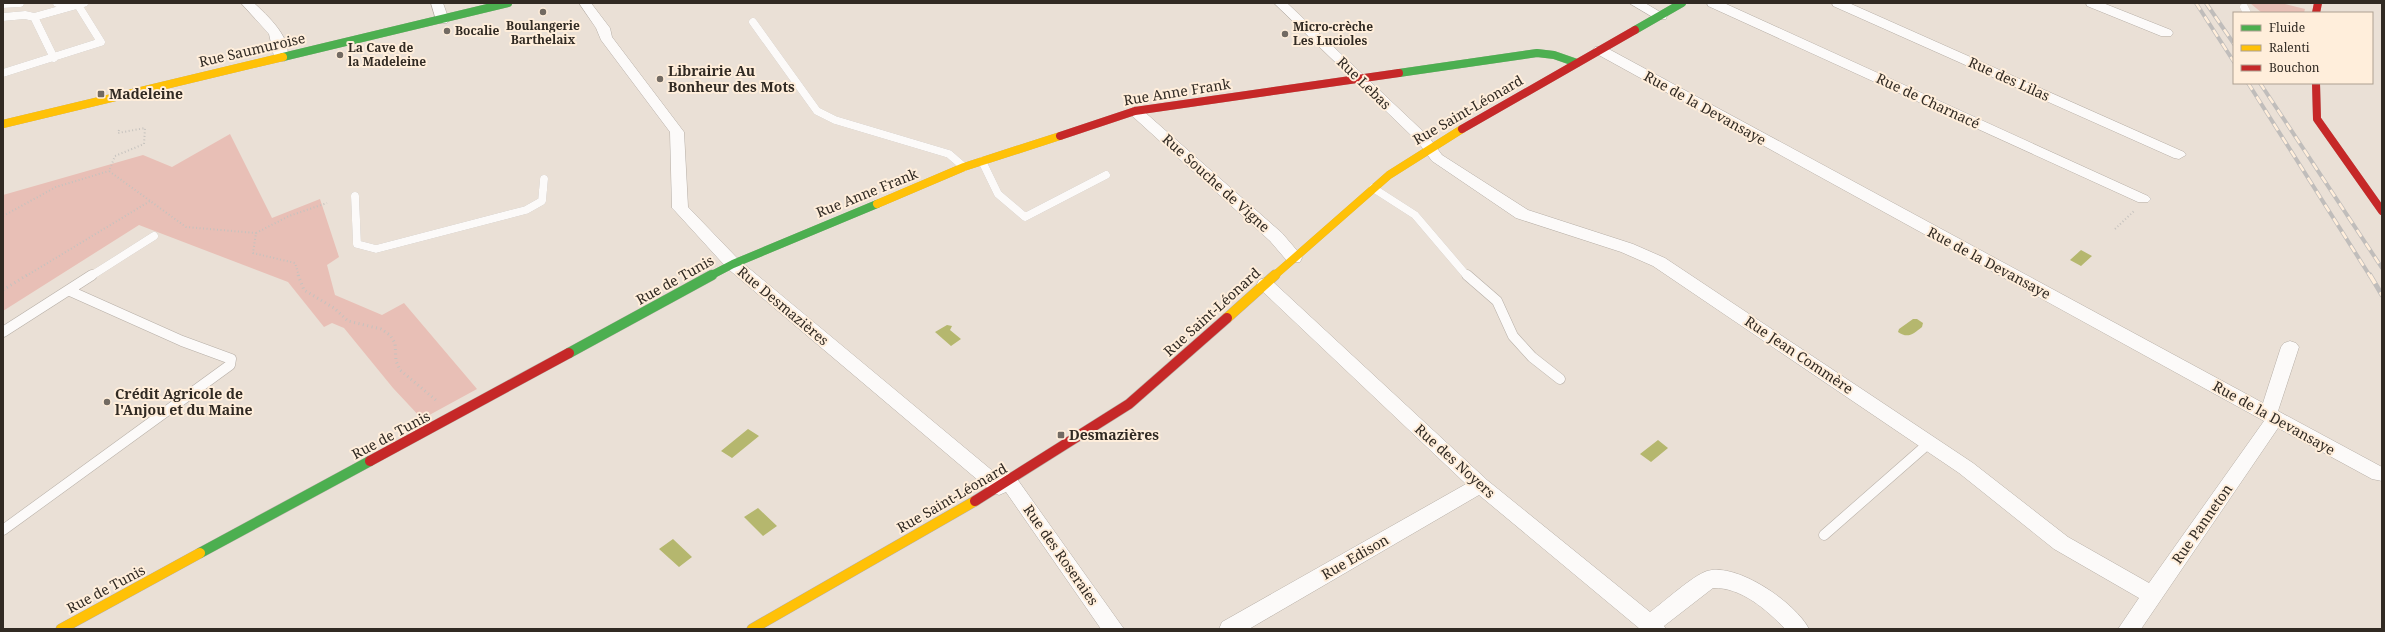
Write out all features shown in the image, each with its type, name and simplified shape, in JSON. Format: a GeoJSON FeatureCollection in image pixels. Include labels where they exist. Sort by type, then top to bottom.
{"type":"FeatureCollection","features":[{"type":"Feature","properties":{"kind":"street"},"geometry":{"type":"LineString","coordinates":[[247,3],[274,30],[282,49],[280,58]]}},
{"type":"Feature","properties":{"kind":"street"},"geometry":{"type":"LineString","coordinates":[[437,3],[442,20]]}},
{"type":"Feature","properties":{"kind":"street","name":"Rue Saumuroise"},"geometry":{"type":"LineString","coordinates":[[3,124],[508,3]]}},
{"type":"Feature","properties":{"kind":"street","name":"Rue Desmazières"},"geometry":{"type":"LineString","coordinates":[[585,3],[603,28],[606,37],[677,132],[680,208],[733,264],[1004,484]]}},
{"type":"Feature","properties":{"kind":"street","name":"Rue Lebas"},"geometry":{"type":"LineString","coordinates":[[1280,3],[1423,139],[1429,149]]}},
{"type":"Feature","properties":{"kind":"street"},"geometry":{"type":"LineString","coordinates":[[1636,3],[1660,16]]}},
{"type":"Feature","properties":{"kind":"street","name":"Rue Saint-Léonard"},"geometry":{"type":"LineString","coordinates":[[752,629],[1004,484],[1129,404],[1389,175],[1429,149],[1682,3]]}},
{"type":"Feature","properties":{"kind":"street","name":"Rue de Charnacé"},"geometry":{"type":"LineString","coordinates":[[1713,3],[2143,199]]}},
{"type":"Feature","properties":{"kind":"street","name":"Rue des Lilas"},"geometry":{"type":"LineString","coordinates":[[1838,3],[2179,155]]}},
{"type":"Feature","properties":{"kind":"street"},"geometry":{"type":"LineString","coordinates":[[2092,3],[2166,33]]}},
{"type":"Feature","properties":{"kind":"street","name":"Rue de la Devansaye"},"geometry":{"type":"LineString","coordinates":[[1600,50],[2271,417],[2379,474]]}},
{"type":"Feature","properties":{"kind":"street","name":"Rue Anne Frank"},"geometry":{"type":"LineString","coordinates":[[733,264],[982,160],[1135,111],[1537,53],[1554,55],[1577,63]]}},
{"type":"Feature","properties":{"kind":"street"},"geometry":{"type":"LineString","coordinates":[[2316,84],[2317,119],[2382,211]]}},
{"type":"Feature","properties":{"kind":"street","name":"Rue Souche de Vigne"},"geometry":{"type":"LineString","coordinates":[[1135,111],[1276,237],[1294,258]]}},
{"type":"Feature","properties":{"kind":"street","name":"Rue Jean Commère"},"geometry":{"type":"LineString","coordinates":[[1429,149],[1437,158],[1522,214],[1627,248],[1659,262],[1929,443],[1992,488],[2040,529],[2152,595]]}},
{"type":"Feature","properties":{"kind":"street","name":"Rue de Tunis"},"geometry":{"type":"LineString","coordinates":[[61,629],[733,264]]}},
{"type":"Feature","properties":{"kind":"street","name":"Rue des Noyers"},"geometry":{"type":"LineString","coordinates":[[1265,284],[1480,485],[1652,627]]}},
{"type":"Feature","properties":{"kind":"street","name":"Rue Panneton"},"geometry":{"type":"LineString","coordinates":[[2129,629],[2271,417],[2290,347]]}},
{"type":"Feature","properties":{"kind":"street","name":"Rue des Roseraies"},"geometry":{"type":"LineString","coordinates":[[1004,484],[1113,629]]}},
{"type":"Feature","properties":{"kind":"street","name":"Rue Edison"},"geometry":{"type":"LineString","coordinates":[[1230,629],[1480,485]]}},
{"type":"Feature","properties":{"kind":"street"},"geometry":{"type":"LineString","coordinates":[[1652,627],[1709,579],[1720,577],[1734,581],[1750,590],[1789,618],[1798,629]]}},
{"type":"Feature","properties":{"kind":"lane"},"geometry":{"type":"LineString","coordinates":[[3,4],[20,3]]}},
{"type":"Feature","properties":{"kind":"lane"},"geometry":{"type":"LineString","coordinates":[[57,3],[81,4]]}},
{"type":"Feature","properties":{"kind":"lane"},"geometry":{"type":"LineString","coordinates":[[3,17],[25,15],[34,17],[81,4]]}},
{"type":"Feature","properties":{"kind":"lane"},"geometry":{"type":"LineString","coordinates":[[3,73],[101,42],[81,4]]}},
{"type":"Feature","properties":{"kind":"lane"},"geometry":{"type":"LineString","coordinates":[[34,17],[54,58]]}},
{"type":"Feature","properties":{"kind":"lane"},"geometry":{"type":"LineString","coordinates":[[753,22],[817,112],[835,120],[948,154],[964,167]]}},
{"type":"Feature","properties":{"kind":"lane"},"geometry":{"type":"LineString","coordinates":[[982,160],[998,194],[1025,217],[1106,174]]}},
{"type":"Feature","properties":{"kind":"lane"},"geometry":{"type":"LineString","coordinates":[[355,196],[358,244],[376,249],[526,210],[542,201],[544,179]]}},
{"type":"Feature","properties":{"kind":"lane"},"geometry":{"type":"LineString","coordinates":[[1373,188],[1410,212],[1424,224],[1468,277],[1497,301],[1513,336],[1532,357],[1560,379]]}},
{"type":"Feature","properties":{"kind":"lane"},"geometry":{"type":"LineString","coordinates":[[3,332],[154,236]]}},
{"type":"Feature","properties":{"kind":"lane"},"geometry":{"type":"LineString","coordinates":[[3,530],[230,365],[231,359],[182,341],[70,290]]}},
{"type":"Feature","properties":{"kind":"lane"},"geometry":{"type":"LineString","coordinates":[[1824,535],[1929,443]]}},
{"type":"Feature","properties":{"kind":"path"},"geometry":{"type":"LineString","coordinates":[[3,216],[56,187],[109,170],[115,156],[144,144],[145,128],[118,133],[118,130]]}},
{"type":"Feature","properties":{"kind":"path"},"geometry":{"type":"LineString","coordinates":[[109,170],[179,223],[190,228],[256,233],[289,216],[327,203]]}},
{"type":"Feature","properties":{"kind":"path"},"geometry":{"type":"LineString","coordinates":[[3,290],[150,201]]}},
{"type":"Feature","properties":{"kind":"path"},"geometry":{"type":"LineString","coordinates":[[256,233],[253,253],[282,258],[295,263],[298,271],[299,282],[305,291],[333,307],[350,322],[376,327],[391,335],[396,346],[396,361],[399,369],[427,390],[438,403]]}},
{"type":"Feature","properties":{"kind":"shaded area"},"geometry":{"type":"Polygon","coordinates":[[[2250,3],[2281,3],[2305,9],[2304,12],[2261,12],[2250,3]]]}},
{"type":"Feature","properties":{"kind":"shaded area"},"geometry":{"type":"Polygon","coordinates":[[[230,134],[272,218],[320,199],[339,257],[327,265],[335,295],[382,315],[404,303],[477,389],[422,419],[393,388],[344,328],[332,323],[324,327],[288,282],[139,225],[3,311],[3,195],[143,155],[172,167],[230,134]]]}},
{"type":"Feature","properties":{"kind":"shaded area"},"geometry":{"type":"Polygon","coordinates":[[[2081,250],[2092,256],[2081,266],[2070,260],[2081,250]]]}},
{"type":"Feature","properties":{"kind":"shaded area"},"geometry":{"type":"Polygon","coordinates":[[[1913,319],[1917,319],[1923,323],[1922,327],[1910,335],[1905,335],[1898,332],[1899,329],[1913,319]]]}},
{"type":"Feature","properties":{"kind":"shaded area"},"geometry":{"type":"Polygon","coordinates":[[[947,325],[952,326],[950,330],[961,339],[951,346],[935,332],[947,325]]]}},
{"type":"Feature","properties":{"kind":"shaded area"},"geometry":{"type":"Polygon","coordinates":[[[748,429],[759,436],[732,458],[721,451],[748,429]]]}},
{"type":"Feature","properties":{"kind":"shaded area"},"geometry":{"type":"Polygon","coordinates":[[[1658,440],[1668,448],[1651,462],[1640,454],[1658,440]]]}},
{"type":"Feature","properties":{"kind":"shaded area"},"geometry":{"type":"Polygon","coordinates":[[[758,508],[777,526],[763,536],[744,517],[758,508]]]}},
{"type":"Feature","properties":{"kind":"shaded area"},"geometry":{"type":"Polygon","coordinates":[[[673,539],[692,557],[679,567],[659,549],[673,539]]]}},
{"type":"Feature","properties":{"kind":"railway"},"geometry":{"type":"LineString","coordinates":[[2196,3],[2233,60]]}},
{"type":"Feature","properties":{"kind":"railway"},"geometry":{"type":"LineString","coordinates":[[2206,3],[2233,43]]}},
{"type":"Feature","properties":{"kind":"railway"},"geometry":{"type":"LineString","coordinates":[[2249,84],[2370,276]]}},
{"type":"Feature","properties":{"kind":"railway"},"geometry":{"type":"LineString","coordinates":[[2261,84],[2382,268]]}},
{"type":"Feature","properties":{"kind":"railway"},"geometry":{"type":"LineString","coordinates":[[2370,275],[2382,295]]}},
{"type":"Feature","properties":{"kind":"traffic: fast"},"geometry":{"type":"LineString","coordinates":[[283,57],[508,3]]}},
{"type":"Feature","properties":{"kind":"traffic: fast"},"geometry":{"type":"LineString","coordinates":[[1635,30],[1682,3]]}},
{"type":"Feature","properties":{"kind":"traffic: fast"},"geometry":{"type":"LineString","coordinates":[[1399,73],[1537,53],[1554,55],[1577,63]]}},
{"type":"Feature","properties":{"kind":"traffic: fast"},"geometry":{"type":"LineString","coordinates":[[569,353],[733,264],[877,204]]}},
{"type":"Feature","properties":{"kind":"traffic: fast"},"geometry":{"type":"LineString","coordinates":[[200,553],[370,461]]}},
{"type":"Feature","properties":{"kind":"traffic: slow"},"geometry":{"type":"LineString","coordinates":[[3,124],[283,57]]}},
{"type":"Feature","properties":{"kind":"traffic: slow"},"geometry":{"type":"LineString","coordinates":[[1227,318],[1389,175],[1462,129]]}},
{"type":"Feature","properties":{"kind":"traffic: slow"},"geometry":{"type":"LineString","coordinates":[[877,204],[964,167],[1060,136]]}},
{"type":"Feature","properties":{"kind":"traffic: slow"},"geometry":{"type":"LineString","coordinates":[[752,629],[975,501]]}},
{"type":"Feature","properties":{"kind":"traffic: slow"},"geometry":{"type":"LineString","coordinates":[[61,629],[200,553]]}},
{"type":"Feature","properties":{"kind":"traffic: jam"},"geometry":{"type":"LineString","coordinates":[[2316,12],[2318,3]]}},
{"type":"Feature","properties":{"kind":"traffic: jam"},"geometry":{"type":"LineString","coordinates":[[1462,129],[1635,30]]}},
{"type":"Feature","properties":{"kind":"traffic: jam"},"geometry":{"type":"LineString","coordinates":[[1060,136],[1135,111],[1399,73]]}},
{"type":"Feature","properties":{"kind":"traffic: jam"},"geometry":{"type":"LineString","coordinates":[[2316,84],[2317,119],[2382,211]]}},
{"type":"Feature","properties":{"kind":"traffic: jam"},"geometry":{"type":"LineString","coordinates":[[975,501],[1129,404],[1227,318]]}},
{"type":"Feature","properties":{"kind":"traffic: jam"},"geometry":{"type":"LineString","coordinates":[[370,461],[569,353]]}},
{"type":"Feature","properties":{"kind":"place","name":"Boulangerie Barthelaix"},"geometry":{"type":"Point","coordinates":[543,12]}},
{"type":"Feature","properties":{"kind":"place","name":"Bocalie"},"geometry":{"type":"Point","coordinates":[447,31]}},
{"type":"Feature","properties":{"kind":"place","name":"Micro-crèche Les Lucioles"},"geometry":{"type":"Point","coordinates":[1285,34]}},
{"type":"Feature","properties":{"kind":"place","name":"La Cave de la Madeleine"},"geometry":{"type":"Point","coordinates":[340,55]}},
{"type":"Feature","properties":{"kind":"place","name":"Librairie Au Bonheur des Mots"},"geometry":{"type":"Point","coordinates":[660,79]}},
{"type":"Feature","properties":{"kind":"place","name":"Madeleine"},"geometry":{"type":"Point","coordinates":[101,94]}},
{"type":"Feature","properties":{"kind":"place","name":"Crédit Agricole de l'Anjou et du Maine"},"geometry":{"type":"Point","coordinates":[107,402]}},
{"type":"Feature","properties":{"kind":"place","name":"Desmazières"},"geometry":{"type":"Point","coordinates":[1061,435]}}]}
